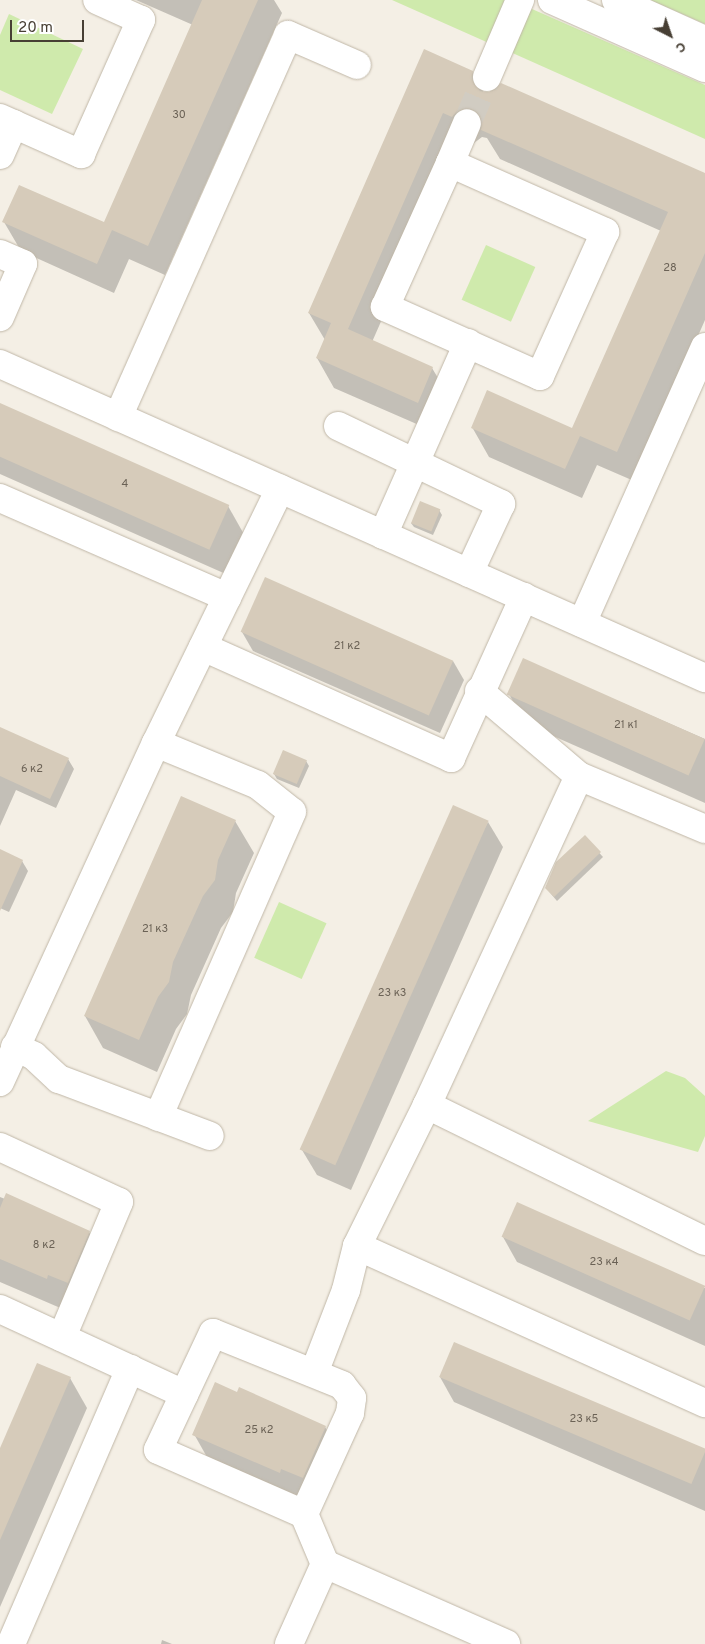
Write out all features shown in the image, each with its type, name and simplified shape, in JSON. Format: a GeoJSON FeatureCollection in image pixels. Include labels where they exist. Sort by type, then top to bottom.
{"type":"FeatureCollection","features":[{"type":"Feature","properties":{"kind":"street"},"geometry":{"type":"LineString","coordinates":[[0,155],[7,121],[81,154],[141,20],[97,0]]}},
{"type":"Feature","properties":{"kind":"street"},"geometry":{"type":"LineString","coordinates":[[487,77],[520,0]]}},
{"type":"Feature","properties":{"kind":"street"},"geometry":{"type":"LineString","coordinates":[[552,0],[705,68]]}},
{"type":"Feature","properties":{"kind":"street"},"geometry":{"type":"LineString","coordinates":[[616,0],[705,40]]}},
{"type":"Feature","properties":{"kind":"street"},"geometry":{"type":"LineString","coordinates":[[118,417],[288,35],[357,65]]}},
{"type":"Feature","properties":{"kind":"street"},"geometry":{"type":"LineString","coordinates":[[450,163],[604,232],[540,376],[385,307],[467,123]]}},
{"type":"Feature","properties":{"kind":"street"},"geometry":{"type":"LineString","coordinates":[[0,254],[24,264],[0,317]]}},
{"type":"Feature","properties":{"kind":"street"},"geometry":{"type":"LineString","coordinates":[[383,535],[468,344]]}},
{"type":"Feature","properties":{"kind":"street"},"geometry":{"type":"LineString","coordinates":[[582,623],[705,347]]}},
{"type":"Feature","properties":{"kind":"street"},"geometry":{"type":"LineString","coordinates":[[0,364],[705,678]]}},
{"type":"Feature","properties":{"kind":"street"},"geometry":{"type":"LineString","coordinates":[[338,426],[501,504],[469,573]]}},
{"type":"Feature","properties":{"kind":"street"},"geometry":{"type":"LineString","coordinates":[[0,1082],[156,743],[280,489]]}},
{"type":"Feature","properties":{"kind":"street"},"geometry":{"type":"LineString","coordinates":[[0,498],[227,597]]}},
{"type":"Feature","properties":{"kind":"street"},"geometry":{"type":"LineString","coordinates":[[203,647],[451,758],[479,691],[524,597]]}},
{"type":"Feature","properties":{"kind":"street"},"geometry":{"type":"LineString","coordinates":[[479,691],[579,776],[705,829]]}},
{"type":"Feature","properties":{"kind":"street"},"geometry":{"type":"LineString","coordinates":[[156,743],[258,785],[292,812],[158,1116]]}},
{"type":"Feature","properties":{"kind":"street"},"geometry":{"type":"LineString","coordinates":[[314,1373],[346,1290],[357,1246],[427,1105],[579,776]]}},
{"type":"Feature","properties":{"kind":"street"},"geometry":{"type":"LineString","coordinates":[[14,1048],[34,1056],[59,1079],[210,1136]]}},
{"type":"Feature","properties":{"kind":"street"},"geometry":{"type":"LineString","coordinates":[[427,1105],[705,1241]]}},
{"type":"Feature","properties":{"kind":"street"},"geometry":{"type":"LineString","coordinates":[[0,1147],[119,1202],[62,1337]]}},
{"type":"Feature","properties":{"kind":"street"},"geometry":{"type":"LineString","coordinates":[[357,1246],[705,1403]]}},
{"type":"Feature","properties":{"kind":"street"},"geometry":{"type":"LineString","coordinates":[[0,1309],[184,1394]]}},
{"type":"Feature","properties":{"kind":"street"},"geometry":{"type":"LineString","coordinates":[[304,1514],[350,1413],[352,1398],[342,1385],[213,1333],[158,1450],[304,1514],[325,1564],[506,1644]]}},
{"type":"Feature","properties":{"kind":"street"},"geometry":{"type":"LineString","coordinates":[[11,1644],[130,1369]]}},
{"type":"Feature","properties":{"kind":"street"},"geometry":{"type":"LineString","coordinates":[[289,1644],[325,1564]]}},
{"type":"Feature","properties":{"kind":"green space"},"geometry":{"type":"Polygon","coordinates":[[[392,0],[506,0],[491,44],[392,0]]]}},
{"type":"Feature","properties":{"kind":"green space"},"geometry":{"type":"Polygon","coordinates":[[[650,0],[705,0],[705,24],[650,0]]]}},
{"type":"Feature","properties":{"kind":"green space"},"geometry":{"type":"Polygon","coordinates":[[[532,9],[705,85],[705,139],[508,51],[524,17],[532,9]]]}},
{"type":"Feature","properties":{"kind":"green space"},"geometry":{"type":"Polygon","coordinates":[[[9,14],[83,49],[52,114],[0,90],[0,35],[9,14]]]}},
{"type":"Feature","properties":{"kind":"green space"},"geometry":{"type":"Polygon","coordinates":[[[486,245],[535,267],[511,322],[462,300],[486,245]]]}},
{"type":"Feature","properties":{"kind":"green space"},"geometry":{"type":"Polygon","coordinates":[[[279,902],[327,923],[302,979],[254,958],[279,902]]]}},
{"type":"Feature","properties":{"kind":"green space"},"geometry":{"type":"Polygon","coordinates":[[[666,1071],[685,1078],[705,1096],[705,1136],[698,1152],[588,1121],[666,1071]]]}},
{"type":"Feature","properties":{"kind":"building"},"geometry":{"type":"Polygon","coordinates":[[[202,0],[258,0],[148,246],[112,230],[97,264],[2,222],[19,185],[104,222],[202,0]]]}},
{"type":"Feature","properties":{"kind":"building"},"geometry":{"type":"Polygon","coordinates":[[[424,49],[473,71],[472,79],[480,91],[489,92],[501,83],[705,173],[705,253],[617,452],[580,436],[565,469],[471,428],[487,390],[572,428],[668,212],[481,130],[482,121],[473,108],[458,110],[452,117],[443,113],[348,329],[433,367],[418,403],[316,358],[331,323],[308,313],[424,49]]]}},
{"type":"Feature","properties":{"kind":"building"},"geometry":{"type":"Polygon","coordinates":[[[0,403],[229,505],[209,550],[0,457],[0,403]]]}},
{"type":"Feature","properties":{"kind":"building"},"geometry":{"type":"Polygon","coordinates":[[[420,501],[440,509],[431,531],[411,523],[420,501]]]}},
{"type":"Feature","properties":{"kind":"building"},"geometry":{"type":"Polygon","coordinates":[[[265,577],[453,661],[429,716],[241,632],[265,577]]]}},
{"type":"Feature","properties":{"kind":"building"},"geometry":{"type":"Polygon","coordinates":[[[523,658],[705,739],[689,775],[507,695],[523,658]]]}},
{"type":"Feature","properties":{"kind":"building"},"geometry":{"type":"Polygon","coordinates":[[[0,727],[69,758],[50,799],[0,776],[0,727]]]}},
{"type":"Feature","properties":{"kind":"building"},"geometry":{"type":"Polygon","coordinates":[[[283,750],[307,760],[297,784],[273,774],[283,750]]]}},
{"type":"Feature","properties":{"kind":"building"},"geometry":{"type":"Polygon","coordinates":[[[181,796],[236,820],[218,860],[215,880],[203,896],[173,962],[169,982],[158,997],[139,1040],[84,1016],[181,796]]]}},
{"type":"Feature","properties":{"kind":"building"},"geometry":{"type":"Polygon","coordinates":[[[453,805],[489,821],[335,1165],[300,1149],[453,805]]]}},
{"type":"Feature","properties":{"kind":"building"},"geometry":{"type":"Polygon","coordinates":[[[585,835],[601,852],[554,897],[545,888],[556,862],[585,835]]]}},
{"type":"Feature","properties":{"kind":"building"},"geometry":{"type":"Polygon","coordinates":[[[0,849],[23,860],[0,911],[0,849]]]}},
{"type":"Feature","properties":{"kind":"building"},"geometry":{"type":"Polygon","coordinates":[[[6,1193],[90,1231],[68,1283],[48,1275],[47,1279],[0,1259],[0,1208],[6,1193]]]}},
{"type":"Feature","properties":{"kind":"building"},"geometry":{"type":"Polygon","coordinates":[[[517,1202],[705,1286],[690,1321],[502,1237],[517,1202]]]}},
{"type":"Feature","properties":{"kind":"building"},"geometry":{"type":"Polygon","coordinates":[[[454,1342],[705,1449],[691,1484],[439,1377],[454,1342]]]}},
{"type":"Feature","properties":{"kind":"building"},"geometry":{"type":"Polygon","coordinates":[[[37,1363],[71,1377],[0,1540],[0,1448],[37,1363]]]}},
{"type":"Feature","properties":{"kind":"building"},"geometry":{"type":"Polygon","coordinates":[[[215,1382],[237,1392],[239,1387],[326,1426],[303,1478],[281,1469],[280,1473],[192,1435],[215,1382]]]}},
{"type":"Feature","properties":{"kind":"tunnel"},"geometry":{"type":"LineString","coordinates":[[467,123],[487,77]]}}]}
